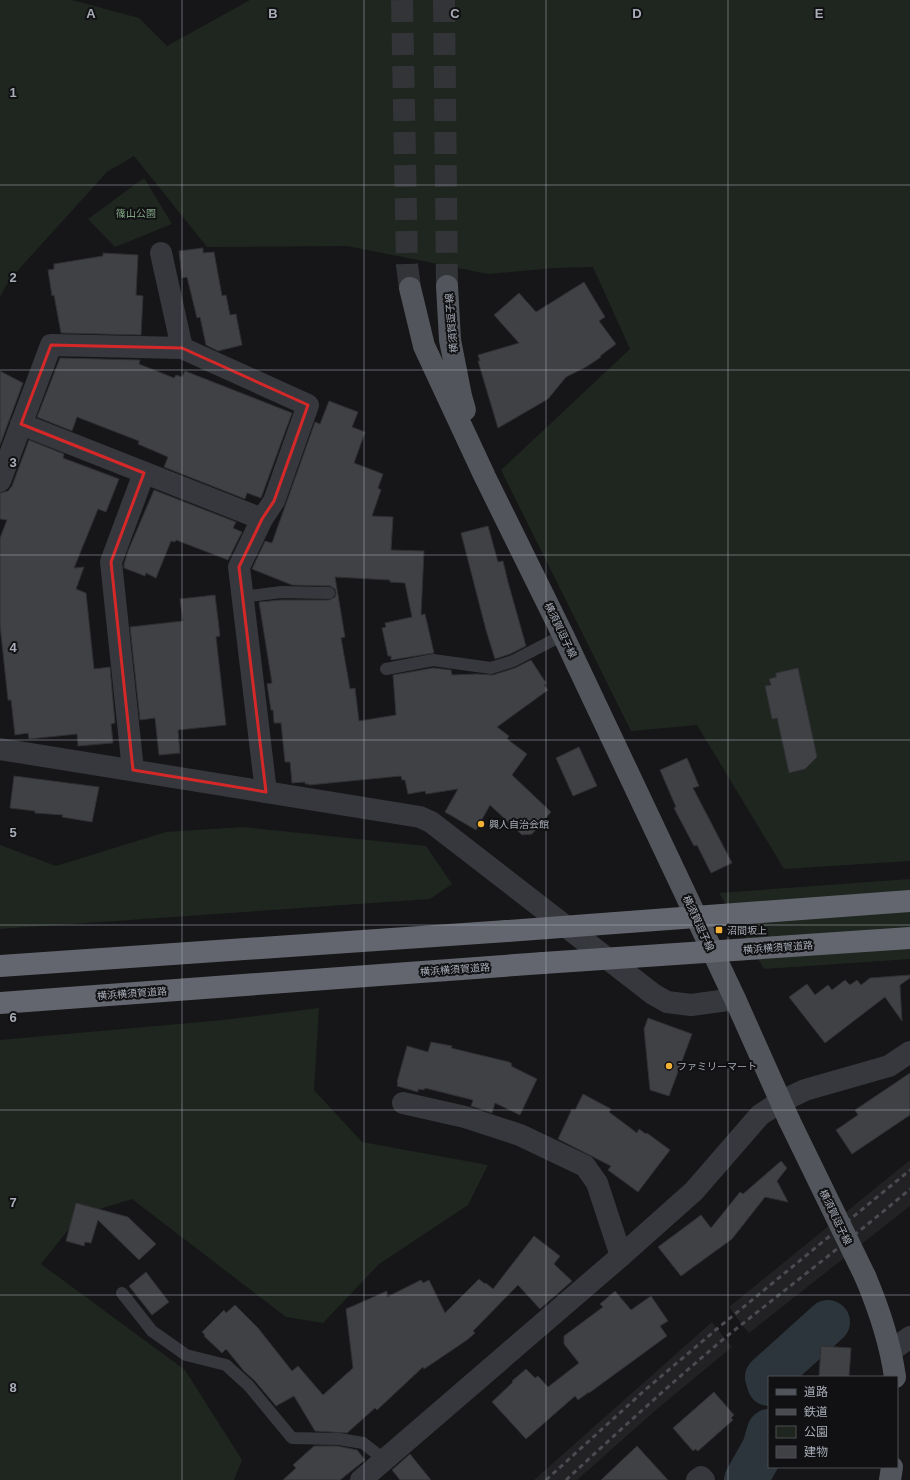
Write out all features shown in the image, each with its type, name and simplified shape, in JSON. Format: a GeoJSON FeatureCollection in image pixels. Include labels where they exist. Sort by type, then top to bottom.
{"type":"FeatureCollection","features":[{"type":"Feature","properties":{"kind":"highway"},"geometry":{"type":"LineString","coordinates":[[0,966],[507,931],[910,901]]}},
{"type":"Feature","properties":{"kind":"highway","name":"横浜横須賀道路"},"geometry":{"type":"LineString","coordinates":[[0,1003],[543,963],[910,938]]}},
{"type":"Feature","properties":{"kind":"main road","name":"横須賀逗子線"},"geometry":{"type":"LineString","coordinates":[[447,286],[450,340],[461,396],[485,477]]}},
{"type":"Feature","properties":{"kind":"main road","name":"横須賀逗子線"},"geometry":{"type":"LineString","coordinates":[[410,288],[424,346],[485,477],[564,635],[785,1111],[865,1276],[876,1304],[891,1351],[894,1376]]}},
{"type":"Feature","properties":{"kind":"main road"},"geometry":{"type":"LineString","coordinates":[[890,1480],[892,1468]]}},
{"type":"Feature","properties":{"kind":"street"},"geometry":{"type":"LineString","coordinates":[[161,252],[182,348]]}},
{"type":"Feature","properties":{"kind":"street"},"geometry":{"type":"LineString","coordinates":[[0,481],[51,345],[182,348],[308,405],[274,501],[262,519],[239,567],[266,792]]}},
{"type":"Feature","properties":{"kind":"street"},"geometry":{"type":"LineString","coordinates":[[21,424],[262,519]]}},
{"type":"Feature","properties":{"kind":"street"},"geometry":{"type":"LineString","coordinates":[[133,770],[111,562],[144,473]]}},
{"type":"Feature","properties":{"kind":"street"},"geometry":{"type":"LineString","coordinates":[[0,749],[420,817],[431,822],[653,994],[667,1002],[691,1005],[734,999]]}},
{"type":"Feature","properties":{"kind":"street"},"geometry":{"type":"LineString","coordinates":[[361,1480],[694,1192],[760,1115],[785,1111],[805,1090],[889,1066],[910,1052]]}},
{"type":"Feature","properties":{"kind":"street"},"geometry":{"type":"LineString","coordinates":[[403,1103],[465,1117],[520,1135],[585,1166],[597,1183],[621,1256]]}},
{"type":"Feature","properties":{"kind":"street"},"geometry":{"type":"LineString","coordinates":[[891,1351],[910,1337]]}},
{"type":"Feature","properties":{"kind":"street"},"geometry":{"type":"LineString","coordinates":[[697,1480],[701,1477],[704,1480]]}},
{"type":"Feature","properties":{"kind":"lane"},"geometry":{"type":"LineString","coordinates":[[242,597],[281,592],[328,593]]}},
{"type":"Feature","properties":{"kind":"lane"},"geometry":{"type":"LineString","coordinates":[[386,669],[434,660],[491,668],[513,661],[564,635]]}},
{"type":"Feature","properties":{"kind":"lane"},"geometry":{"type":"LineString","coordinates":[[122,1294],[152,1331],[186,1355],[226,1365],[249,1386],[292,1438],[339,1439],[363,1443],[385,1460]]}},
{"type":"Feature","properties":{"kind":"highlighted area"},"geometry":{"type":"Polygon","coordinates":[[[51,345],[182,348],[308,405],[274,501],[262,519],[239,567],[266,792],[133,770],[111,562],[144,473],[21,424],[51,345]]]}},
{"type":"Feature","properties":{"kind":"shaded area"},"geometry":{"type":"Polygon","coordinates":[[[910,1160],[910,1206],[749,1333],[729,1307],[910,1160]]]}},
{"type":"Feature","properties":{"kind":"shaded area"},"geometry":{"type":"Polygon","coordinates":[[[712,1322],[732,1347],[657,1409],[577,1480],[534,1480],[712,1322]]]}},
{"type":"Feature","properties":{"kind":"green space"},"geometry":{"type":"Polygon","coordinates":[[[0,0],[72,0],[139,18],[167,46],[250,0],[910,0],[910,861],[784,869],[697,725],[631,731],[501,470],[630,349],[593,267],[554,268],[488,274],[347,246],[207,247],[134,156],[107,172],[10,279],[0,297],[0,0]]]}},
{"type":"Feature","properties":{"kind":"green space","name":"篠山公園"},"geometry":{"type":"Polygon","coordinates":[[[144,178],[172,224],[115,247],[88,219],[144,178]]]}},
{"type":"Feature","properties":{"kind":"green space"},"geometry":{"type":"Polygon","coordinates":[[[243,827],[426,846],[452,884],[430,899],[0,929],[0,845],[56,866],[166,832],[243,827]]]}},
{"type":"Feature","properties":{"kind":"green space"},"geometry":{"type":"Polygon","coordinates":[[[910,879],[910,959],[764,969],[719,893],[910,879]]]}},
{"type":"Feature","properties":{"kind":"green space"},"geometry":{"type":"Polygon","coordinates":[[[319,1008],[314,1090],[362,1142],[488,1165],[468,1205],[379,1264],[323,1323],[286,1317],[132,1199],[80,1215],[41,1264],[185,1370],[242,1460],[234,1480],[0,1480],[0,1040],[223,1020],[319,1008]]]}},
{"type":"Feature","properties":{"kind":"building"},"geometry":{"type":"Polygon","coordinates":[[[203,248],[203,253],[214,252],[222,296],[226,295],[230,315],[236,314],[242,345],[218,351],[206,345],[200,317],[197,318],[187,277],[182,278],[179,251],[203,248]]]}},
{"type":"Feature","properties":{"kind":"building"},"geometry":{"type":"Polygon","coordinates":[[[103,253],[138,255],[136,295],[143,296],[141,335],[61,333],[54,295],[52,296],[48,270],[54,269],[54,264],[103,256],[103,253]]]}},
{"type":"Feature","properties":{"kind":"building"},"geometry":{"type":"Polygon","coordinates":[[[584,282],[605,317],[599,321],[616,344],[586,367],[566,377],[548,399],[498,428],[478,361],[480,361],[478,355],[519,343],[494,315],[519,293],[536,312],[584,282]]]}},
{"type":"Feature","properties":{"kind":"building"},"geometry":{"type":"Polygon","coordinates":[[[60,358],[140,360],[139,364],[174,378],[176,375],[182,377],[185,371],[292,413],[261,498],[247,493],[245,499],[164,467],[168,457],[138,444],[139,441],[77,417],[72,431],[37,417],[60,358]]]}},
{"type":"Feature","properties":{"kind":"building"},"geometry":{"type":"Polygon","coordinates":[[[0,371],[23,383],[0,445],[0,371]]]}},
{"type":"Feature","properties":{"kind":"building"},"geometry":{"type":"Polygon","coordinates":[[[329,401],[358,412],[352,427],[365,432],[354,463],[383,474],[378,488],[381,490],[372,516],[393,517],[391,550],[424,551],[421,615],[425,614],[434,653],[391,660],[391,656],[388,656],[382,628],[386,627],[385,623],[412,617],[405,583],[390,582],[390,580],[335,577],[345,637],[341,638],[350,689],[355,688],[359,721],[396,715],[393,675],[433,668],[451,670],[452,675],[493,675],[515,668],[531,660],[546,683],[544,685],[548,690],[497,727],[509,736],[507,739],[527,754],[512,775],[551,812],[532,834],[522,835],[490,805],[476,830],[445,812],[458,789],[426,794],[425,791],[408,794],[405,780],[402,780],[401,776],[309,785],[305,784],[305,782],[292,783],[290,762],[285,762],[281,723],[274,723],[273,710],[271,710],[267,684],[272,683],[259,602],[281,600],[329,600],[335,597],[336,593],[335,589],[330,586],[292,585],[252,569],[265,541],[272,543],[315,422],[320,424],[329,401]]]}},
{"type":"Feature","properties":{"kind":"building"},"geometry":{"type":"Polygon","coordinates":[[[29,440],[64,454],[63,458],[119,479],[106,512],[98,509],[74,568],[84,567],[76,589],[86,593],[94,669],[110,667],[115,723],[111,724],[113,743],[78,746],[77,734],[29,739],[28,733],[15,735],[11,700],[8,700],[0,625],[0,538],[7,520],[0,519],[0,493],[8,491],[12,486],[29,440]]]}},
{"type":"Feature","properties":{"kind":"building"},"geometry":{"type":"Polygon","coordinates":[[[154,490],[236,522],[233,528],[242,532],[228,560],[176,540],[175,542],[171,541],[156,578],[146,573],[145,576],[124,568],[128,551],[154,490]]]}},
{"type":"Feature","properties":{"kind":"building"},"geometry":{"type":"Polygon","coordinates":[[[488,526],[498,562],[503,561],[526,646],[495,659],[461,533],[488,526]]]}},
{"type":"Feature","properties":{"kind":"building"},"geometry":{"type":"Polygon","coordinates":[[[215,595],[220,636],[216,637],[226,725],[178,730],[180,753],[159,755],[155,718],[140,720],[130,627],[183,621],[180,599],[215,595]]]}},
{"type":"Feature","properties":{"kind":"building"},"geometry":{"type":"Polygon","coordinates":[[[798,668],[817,757],[805,769],[789,773],[777,718],[772,719],[765,686],[771,685],[769,679],[776,677],[776,673],[798,668]]]}},
{"type":"Feature","properties":{"kind":"building"},"geometry":{"type":"Polygon","coordinates":[[[579,747],[597,786],[573,796],[556,758],[579,747]]]}},
{"type":"Feature","properties":{"kind":"building"},"geometry":{"type":"Polygon","coordinates":[[[687,758],[699,786],[693,788],[732,863],[711,873],[697,845],[694,846],[674,808],[676,807],[660,770],[687,758]]]}},
{"type":"Feature","properties":{"kind":"building"},"geometry":{"type":"Polygon","coordinates":[[[14,776],[99,787],[92,822],[62,817],[63,815],[35,813],[35,811],[10,808],[14,776]]]}},
{"type":"Feature","properties":{"kind":"building"},"geometry":{"type":"Polygon","coordinates":[[[910,975],[910,978],[900,985],[902,1021],[885,997],[825,1043],[789,997],[807,984],[815,995],[828,985],[832,990],[845,980],[850,985],[857,980],[861,985],[870,978],[910,975]]]}},
{"type":"Feature","properties":{"kind":"building"},"geometry":{"type":"Polygon","coordinates":[[[648,1018],[692,1034],[669,1096],[650,1090],[644,1029],[648,1018]]]}},
{"type":"Feature","properties":{"kind":"building"},"geometry":{"type":"Polygon","coordinates":[[[431,1042],[452,1046],[451,1048],[509,1062],[512,1064],[511,1066],[537,1079],[520,1115],[495,1103],[492,1113],[471,1106],[473,1100],[425,1088],[424,1090],[418,1089],[418,1092],[397,1086],[407,1046],[428,1052],[431,1042]]]}},
{"type":"Feature","properties":{"kind":"building"},"geometry":{"type":"Polygon","coordinates":[[[910,1073],[910,1115],[852,1154],[836,1130],[858,1115],[855,1110],[910,1073]]]}},
{"type":"Feature","properties":{"kind":"building"},"geometry":{"type":"Polygon","coordinates":[[[583,1094],[611,1109],[609,1112],[637,1133],[639,1129],[646,1134],[647,1133],[670,1150],[638,1192],[608,1170],[611,1166],[558,1139],[572,1109],[575,1110],[583,1094]]]}},
{"type":"Feature","properties":{"kind":"building"},"geometry":{"type":"Polygon","coordinates":[[[781,1161],[787,1168],[777,1181],[788,1202],[765,1197],[732,1239],[681,1276],[658,1247],[701,1215],[711,1228],[740,1192],[743,1194],[781,1161]]]}},
{"type":"Feature","properties":{"kind":"building"},"geometry":{"type":"Polygon","coordinates":[[[76,1203],[128,1217],[156,1244],[139,1260],[98,1220],[91,1243],[85,1242],[84,1246],[66,1241],[76,1203]]]}},
{"type":"Feature","properties":{"kind":"building"},"geometry":{"type":"Polygon","coordinates":[[[534,1236],[560,1256],[554,1264],[572,1281],[540,1309],[518,1285],[473,1331],[475,1333],[467,1340],[424,1369],[423,1367],[377,1410],[375,1408],[347,1433],[315,1431],[294,1396],[276,1406],[226,1349],[222,1353],[204,1336],[205,1335],[202,1332],[224,1310],[226,1313],[235,1305],[258,1328],[292,1371],[298,1366],[323,1395],[353,1368],[346,1309],[387,1291],[387,1297],[421,1280],[423,1283],[429,1280],[445,1313],[479,1279],[493,1289],[534,1236]]]}},
{"type":"Feature","properties":{"kind":"building"},"geometry":{"type":"Polygon","coordinates":[[[146,1272],[169,1302],[152,1315],[129,1286],[146,1272]]]}},
{"type":"Feature","properties":{"kind":"building"},"geometry":{"type":"Polygon","coordinates":[[[615,1291],[631,1310],[651,1296],[668,1321],[660,1326],[667,1336],[589,1393],[578,1400],[575,1396],[526,1439],[492,1402],[526,1369],[535,1378],[538,1376],[548,1387],[579,1363],[564,1344],[564,1336],[603,1307],[600,1304],[615,1291]]]}},
{"type":"Feature","properties":{"kind":"building"},"geometry":{"type":"Polygon","coordinates":[[[821,1346],[851,1348],[849,1376],[819,1376],[821,1346]]]}},
{"type":"Feature","properties":{"kind":"building"},"geometry":{"type":"Polygon","coordinates":[[[714,1392],[734,1415],[731,1418],[733,1420],[698,1451],[695,1449],[693,1451],[673,1428],[714,1392]]]}},
{"type":"Feature","properties":{"kind":"building"},"geometry":{"type":"Polygon","coordinates":[[[314,1446],[338,1446],[357,1450],[365,1460],[340,1480],[283,1480],[296,1468],[293,1465],[314,1446]]]}},
{"type":"Feature","properties":{"kind":"building"},"geometry":{"type":"Polygon","coordinates":[[[637,1446],[668,1480],[601,1480],[637,1446]]]}},
{"type":"Feature","properties":{"kind":"building"},"geometry":{"type":"Polygon","coordinates":[[[410,1454],[431,1480],[400,1480],[392,1470],[410,1454]]]}},
{"type":"Feature","properties":{"kind":"waterway"},"geometry":{"type":"LineString","coordinates":[[768,1376],[828,1322]]}},
{"type":"Feature","properties":{"kind":"waterway"},"geometry":{"type":"LineString","coordinates":[[768,1376],[768,1380]]}},
{"type":"Feature","properties":{"kind":"waterway"},"geometry":{"type":"LineString","coordinates":[[746,1480],[764,1448],[768,1434]]}},
{"type":"Feature","properties":{"kind":"tunnel"},"geometry":{"type":"LineString","coordinates":[[402,0],[407,265],[410,288]]}},
{"type":"Feature","properties":{"kind":"tunnel"},"geometry":{"type":"LineString","coordinates":[[444,0],[447,286]]}},
{"type":"Feature","properties":{"kind":"railway"},"geometry":{"type":"LineString","coordinates":[[546,1480],[645,1390],[910,1170]]}},
{"type":"Feature","properties":{"kind":"railway"},"geometry":{"type":"LineString","coordinates":[[566,1480],[726,1337],[910,1189]]}},
{"type":"Feature","properties":{"kind":"place","name":"興人自治会館"},"geometry":{"type":"Point","coordinates":[481,824]}},
{"type":"Feature","properties":{"kind":"place","name":"沼間坂上"},"geometry":{"type":"Point","coordinates":[719,930]}},
{"type":"Feature","properties":{"kind":"place","name":"ファミリーマート"},"geometry":{"type":"Point","coordinates":[669,1066]}}]}
